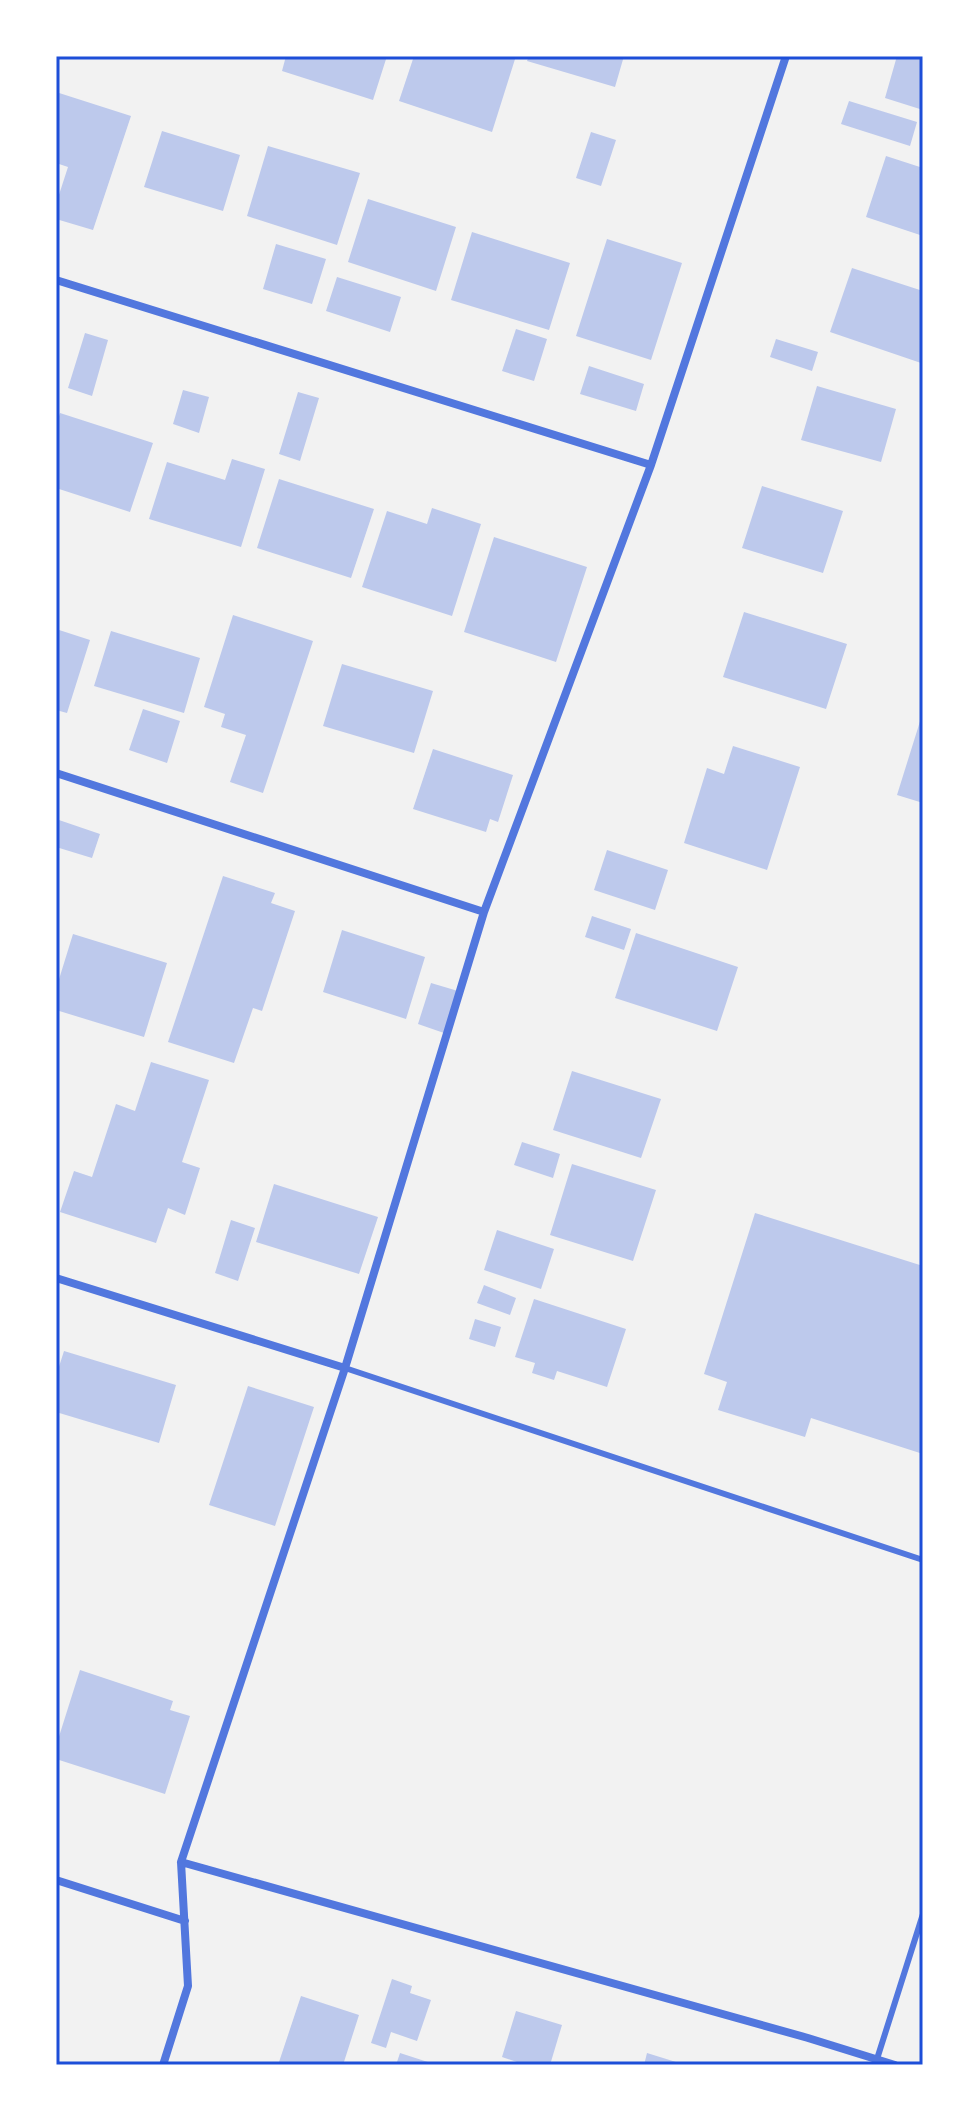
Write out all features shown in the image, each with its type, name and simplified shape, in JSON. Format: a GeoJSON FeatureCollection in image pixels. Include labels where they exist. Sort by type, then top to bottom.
{"type":"FeatureCollection","features":[{"type":"Feature","properties":{"kind":"street"},"geometry":{"type":"LineString","coordinates":[[163,2065],[188,1986],[181,1862],[345,1368],[484,912],[651,465],[786,56]]}},
{"type":"Feature","properties":{"kind":"street"},"geometry":{"type":"LineString","coordinates":[[56,280],[651,465]]}},
{"type":"Feature","properties":{"kind":"street"},"geometry":{"type":"LineString","coordinates":[[56,773],[484,912]]}},
{"type":"Feature","properties":{"kind":"street"},"geometry":{"type":"LineString","coordinates":[[56,1278],[345,1368]]}},
{"type":"Feature","properties":{"kind":"street"},"geometry":{"type":"LineString","coordinates":[[181,1862],[895,2065]]}},
{"type":"Feature","properties":{"kind":"street"},"geometry":{"type":"LineString","coordinates":[[56,1880],[185,1921]]}},
{"type":"Feature","properties":{"kind":"lane"},"geometry":{"type":"LineString","coordinates":[[345,1368],[923,1560]]}},
{"type":"Feature","properties":{"kind":"lane"},"geometry":{"type":"LineString","coordinates":[[877,2059],[923,1914]]}},
{"type":"Feature","properties":{"kind":"building"},"geometry":{"type":"Polygon","coordinates":[[[286,56],[387,56],[373,100],[282,71],[286,56]]]}},
{"type":"Feature","properties":{"kind":"building"},"geometry":{"type":"Polygon","coordinates":[[[414,56],[516,56],[492,132],[399,101],[414,56]]]}},
{"type":"Feature","properties":{"kind":"building"},"geometry":{"type":"Polygon","coordinates":[[[529,56],[624,56],[615,87],[527,61],[529,56]]]}},
{"type":"Feature","properties":{"kind":"building"},"geometry":{"type":"Polygon","coordinates":[[[897,56],[923,56],[923,110],[885,98],[897,56]]]}},
{"type":"Feature","properties":{"kind":"building"},"geometry":{"type":"Polygon","coordinates":[[[56,92],[131,116],[93,230],[56,219],[56,204],[68,167],[56,163],[56,92]]]}},
{"type":"Feature","properties":{"kind":"building"},"geometry":{"type":"Polygon","coordinates":[[[849,101],[917,122],[910,146],[841,124],[849,101]]]}},
{"type":"Feature","properties":{"kind":"building"},"geometry":{"type":"Polygon","coordinates":[[[162,131],[240,155],[223,211],[144,187],[162,131]]]}},
{"type":"Feature","properties":{"kind":"building"},"geometry":{"type":"Polygon","coordinates":[[[591,132],[616,140],[601,186],[576,178],[591,132]]]}},
{"type":"Feature","properties":{"kind":"building"},"geometry":{"type":"Polygon","coordinates":[[[268,146],[360,173],[337,245],[247,216],[268,146]]]}},
{"type":"Feature","properties":{"kind":"building"},"geometry":{"type":"Polygon","coordinates":[[[886,156],[923,168],[923,236],[866,217],[886,156]]]}},
{"type":"Feature","properties":{"kind":"building"},"geometry":{"type":"Polygon","coordinates":[[[368,199],[456,227],[436,291],[348,262],[368,199]]]}},
{"type":"Feature","properties":{"kind":"building"},"geometry":{"type":"Polygon","coordinates":[[[472,232],[570,263],[549,330],[451,300],[472,232]]]}},
{"type":"Feature","properties":{"kind":"building"},"geometry":{"type":"Polygon","coordinates":[[[607,239],[682,263],[651,360],[576,336],[607,239]]]}},
{"type":"Feature","properties":{"kind":"building"},"geometry":{"type":"Polygon","coordinates":[[[276,244],[326,259],[312,304],[263,289],[276,244]]]}},
{"type":"Feature","properties":{"kind":"building"},"geometry":{"type":"Polygon","coordinates":[[[852,268],[923,291],[921,363],[830,332],[852,268]]]}},
{"type":"Feature","properties":{"kind":"building"},"geometry":{"type":"Polygon","coordinates":[[[337,277],[401,297],[390,332],[326,311],[337,277]]]}},
{"type":"Feature","properties":{"kind":"building"},"geometry":{"type":"Polygon","coordinates":[[[516,329],[547,339],[534,381],[502,371],[516,329]]]}},
{"type":"Feature","properties":{"kind":"building"},"geometry":{"type":"Polygon","coordinates":[[[85,333],[108,340],[92,396],[68,388],[85,333]]]}},
{"type":"Feature","properties":{"kind":"building"},"geometry":{"type":"Polygon","coordinates":[[[776,339],[818,352],[812,371],[770,357],[776,339]]]}},
{"type":"Feature","properties":{"kind":"building"},"geometry":{"type":"Polygon","coordinates":[[[589,366],[644,384],[636,411],[580,394],[589,366]]]}},
{"type":"Feature","properties":{"kind":"building"},"geometry":{"type":"Polygon","coordinates":[[[817,386],[896,409],[881,462],[801,440],[817,386]]]}},
{"type":"Feature","properties":{"kind":"building"},"geometry":{"type":"Polygon","coordinates":[[[183,390],[209,397],[199,433],[173,424],[183,390]]]}},
{"type":"Feature","properties":{"kind":"building"},"geometry":{"type":"Polygon","coordinates":[[[298,392],[319,398],[300,461],[279,454],[298,392]]]}},
{"type":"Feature","properties":{"kind":"building"},"geometry":{"type":"Polygon","coordinates":[[[60,413],[153,443],[130,512],[56,488],[56,426],[60,413]]]}},
{"type":"Feature","properties":{"kind":"building"},"geometry":{"type":"Polygon","coordinates":[[[232,459],[265,469],[241,547],[149,519],[167,462],[225,480],[232,459]]]}},
{"type":"Feature","properties":{"kind":"building"},"geometry":{"type":"Polygon","coordinates":[[[279,479],[374,509],[351,578],[257,548],[279,479]]]}},
{"type":"Feature","properties":{"kind":"building"},"geometry":{"type":"Polygon","coordinates":[[[762,486],[843,511],[823,573],[742,548],[762,486]]]}},
{"type":"Feature","properties":{"kind":"building"},"geometry":{"type":"Polygon","coordinates":[[[432,508],[481,524],[452,616],[362,587],[387,511],[427,524],[432,508]]]}},
{"type":"Feature","properties":{"kind":"building"},"geometry":{"type":"Polygon","coordinates":[[[494,537],[587,567],[556,662],[464,632],[494,537]]]}},
{"type":"Feature","properties":{"kind":"building"},"geometry":{"type":"Polygon","coordinates":[[[744,612],[847,644],[826,709],[723,677],[744,612]]]}},
{"type":"Feature","properties":{"kind":"building"},"geometry":{"type":"Polygon","coordinates":[[[233,615],[313,641],[263,793],[230,782],[246,735],[221,727],[225,714],[204,707],[233,615]]]}},
{"type":"Feature","properties":{"kind":"building"},"geometry":{"type":"Polygon","coordinates":[[[56,629],[90,640],[67,713],[56,710],[56,629]]]}},
{"type":"Feature","properties":{"kind":"building"},"geometry":{"type":"Polygon","coordinates":[[[111,631],[200,658],[184,713],[94,686],[111,631]]]}},
{"type":"Feature","properties":{"kind":"building"},"geometry":{"type":"Polygon","coordinates":[[[342,664],[433,691],[414,753],[323,726],[342,664]]]}},
{"type":"Feature","properties":{"kind":"building"},"geometry":{"type":"Polygon","coordinates":[[[143,709],[180,721],[167,763],[129,750],[143,709]]]}},
{"type":"Feature","properties":{"kind":"building"},"geometry":{"type":"Polygon","coordinates":[[[923,716],[923,803],[897,795],[923,716]]]}},
{"type":"Feature","properties":{"kind":"building"},"geometry":{"type":"Polygon","coordinates":[[[733,746],[800,767],[767,870],[684,843],[707,768],[724,774],[733,746]]]}},
{"type":"Feature","properties":{"kind":"building"},"geometry":{"type":"Polygon","coordinates":[[[433,749],[513,775],[498,822],[490,819],[486,832],[413,809],[433,749]]]}},
{"type":"Feature","properties":{"kind":"building"},"geometry":{"type":"Polygon","coordinates":[[[56,819],[100,834],[92,858],[56,847],[56,819]]]}},
{"type":"Feature","properties":{"kind":"building"},"geometry":{"type":"Polygon","coordinates":[[[607,850],[668,870],[655,910],[594,890],[607,850]]]}},
{"type":"Feature","properties":{"kind":"building"},"geometry":{"type":"Polygon","coordinates":[[[223,876],[275,893],[271,903],[295,911],[262,1011],[253,1008],[234,1063],[168,1042],[223,876]]]}},
{"type":"Feature","properties":{"kind":"building"},"geometry":{"type":"Polygon","coordinates":[[[592,916],[631,929],[624,950],[585,937],[592,916]]]}},
{"type":"Feature","properties":{"kind":"building"},"geometry":{"type":"Polygon","coordinates":[[[342,930],[425,957],[406,1019],[323,992],[342,930]]]}},
{"type":"Feature","properties":{"kind":"building"},"geometry":{"type":"Polygon","coordinates":[[[636,933],[738,967],[717,1031],[615,998],[636,933]]]}},
{"type":"Feature","properties":{"kind":"building"},"geometry":{"type":"Polygon","coordinates":[[[73,934],[167,963],[144,1037],[56,1010],[56,989],[73,934]]]}},
{"type":"Feature","properties":{"kind":"building"},"geometry":{"type":"Polygon","coordinates":[[[431,983],[458,991],[444,1033],[418,1024],[431,983]]]}},
{"type":"Feature","properties":{"kind":"building"},"geometry":{"type":"Polygon","coordinates":[[[151,1062],[209,1080],[182,1162],[200,1168],[185,1215],[168,1208],[156,1243],[60,1212],[74,1171],[92,1177],[116,1104],[135,1111],[151,1062]]]}},
{"type":"Feature","properties":{"kind":"building"},"geometry":{"type":"Polygon","coordinates":[[[572,1071],[661,1099],[641,1158],[553,1130],[572,1071]]]}},
{"type":"Feature","properties":{"kind":"building"},"geometry":{"type":"Polygon","coordinates":[[[522,1142],[560,1154],[553,1178],[514,1165],[522,1142]]]}},
{"type":"Feature","properties":{"kind":"building"},"geometry":{"type":"Polygon","coordinates":[[[572,1164],[656,1190],[633,1261],[550,1235],[572,1164]]]}},
{"type":"Feature","properties":{"kind":"building"},"geometry":{"type":"Polygon","coordinates":[[[274,1184],[378,1217],[359,1274],[256,1242],[274,1184]]]}},
{"type":"Feature","properties":{"kind":"building"},"geometry":{"type":"Polygon","coordinates":[[[755,1213],[923,1266],[923,1454],[811,1418],[805,1437],[718,1410],[727,1382],[704,1374],[755,1213]]]}},
{"type":"Feature","properties":{"kind":"building"},"geometry":{"type":"Polygon","coordinates":[[[231,1220],[255,1228],[238,1281],[215,1273],[231,1220]]]}},
{"type":"Feature","properties":{"kind":"building"},"geometry":{"type":"Polygon","coordinates":[[[497,1230],[554,1249],[541,1289],[484,1270],[497,1230]]]}},
{"type":"Feature","properties":{"kind":"building"},"geometry":{"type":"Polygon","coordinates":[[[484,1285],[516,1298],[510,1315],[477,1303],[484,1285]]]}},
{"type":"Feature","properties":{"kind":"building"},"geometry":{"type":"Polygon","coordinates":[[[534,1299],[626,1329],[607,1387],[557,1371],[554,1380],[532,1373],[535,1363],[515,1357],[534,1299]]]}},
{"type":"Feature","properties":{"kind":"building"},"geometry":{"type":"Polygon","coordinates":[[[475,1319],[501,1327],[495,1347],[469,1339],[475,1319]]]}},
{"type":"Feature","properties":{"kind":"building"},"geometry":{"type":"Polygon","coordinates":[[[64,1351],[176,1385],[159,1443],[56,1412],[56,1376],[64,1351]]]}},
{"type":"Feature","properties":{"kind":"building"},"geometry":{"type":"Polygon","coordinates":[[[248,1386],[314,1407],[275,1526],[209,1505],[248,1386]]]}},
{"type":"Feature","properties":{"kind":"building"},"geometry":{"type":"Polygon","coordinates":[[[80,1670],[173,1701],[170,1710],[190,1716],[165,1794],[56,1759],[56,1746],[80,1670]]]}},
{"type":"Feature","properties":{"kind":"building"},"geometry":{"type":"Polygon","coordinates":[[[392,1979],[412,1986],[410,1993],[431,2000],[417,2041],[391,2032],[386,2048],[371,2043],[392,1979]]]}},
{"type":"Feature","properties":{"kind":"building"},"geometry":{"type":"Polygon","coordinates":[[[301,1996],[359,2015],[343,2065],[278,2065],[301,1996]]]}},
{"type":"Feature","properties":{"kind":"building"},"geometry":{"type":"Polygon","coordinates":[[[516,2011],[562,2025],[550,2065],[526,2065],[502,2057],[516,2011]]]}},
{"type":"Feature","properties":{"kind":"building"},"geometry":{"type":"Polygon","coordinates":[[[400,2053],[434,2064],[434,2065],[396,2065],[400,2053]]]}},
{"type":"Feature","properties":{"kind":"building"},"geometry":{"type":"Polygon","coordinates":[[[647,2053],[676,2062],[675,2065],[644,2065],[647,2053]]]}}]}
